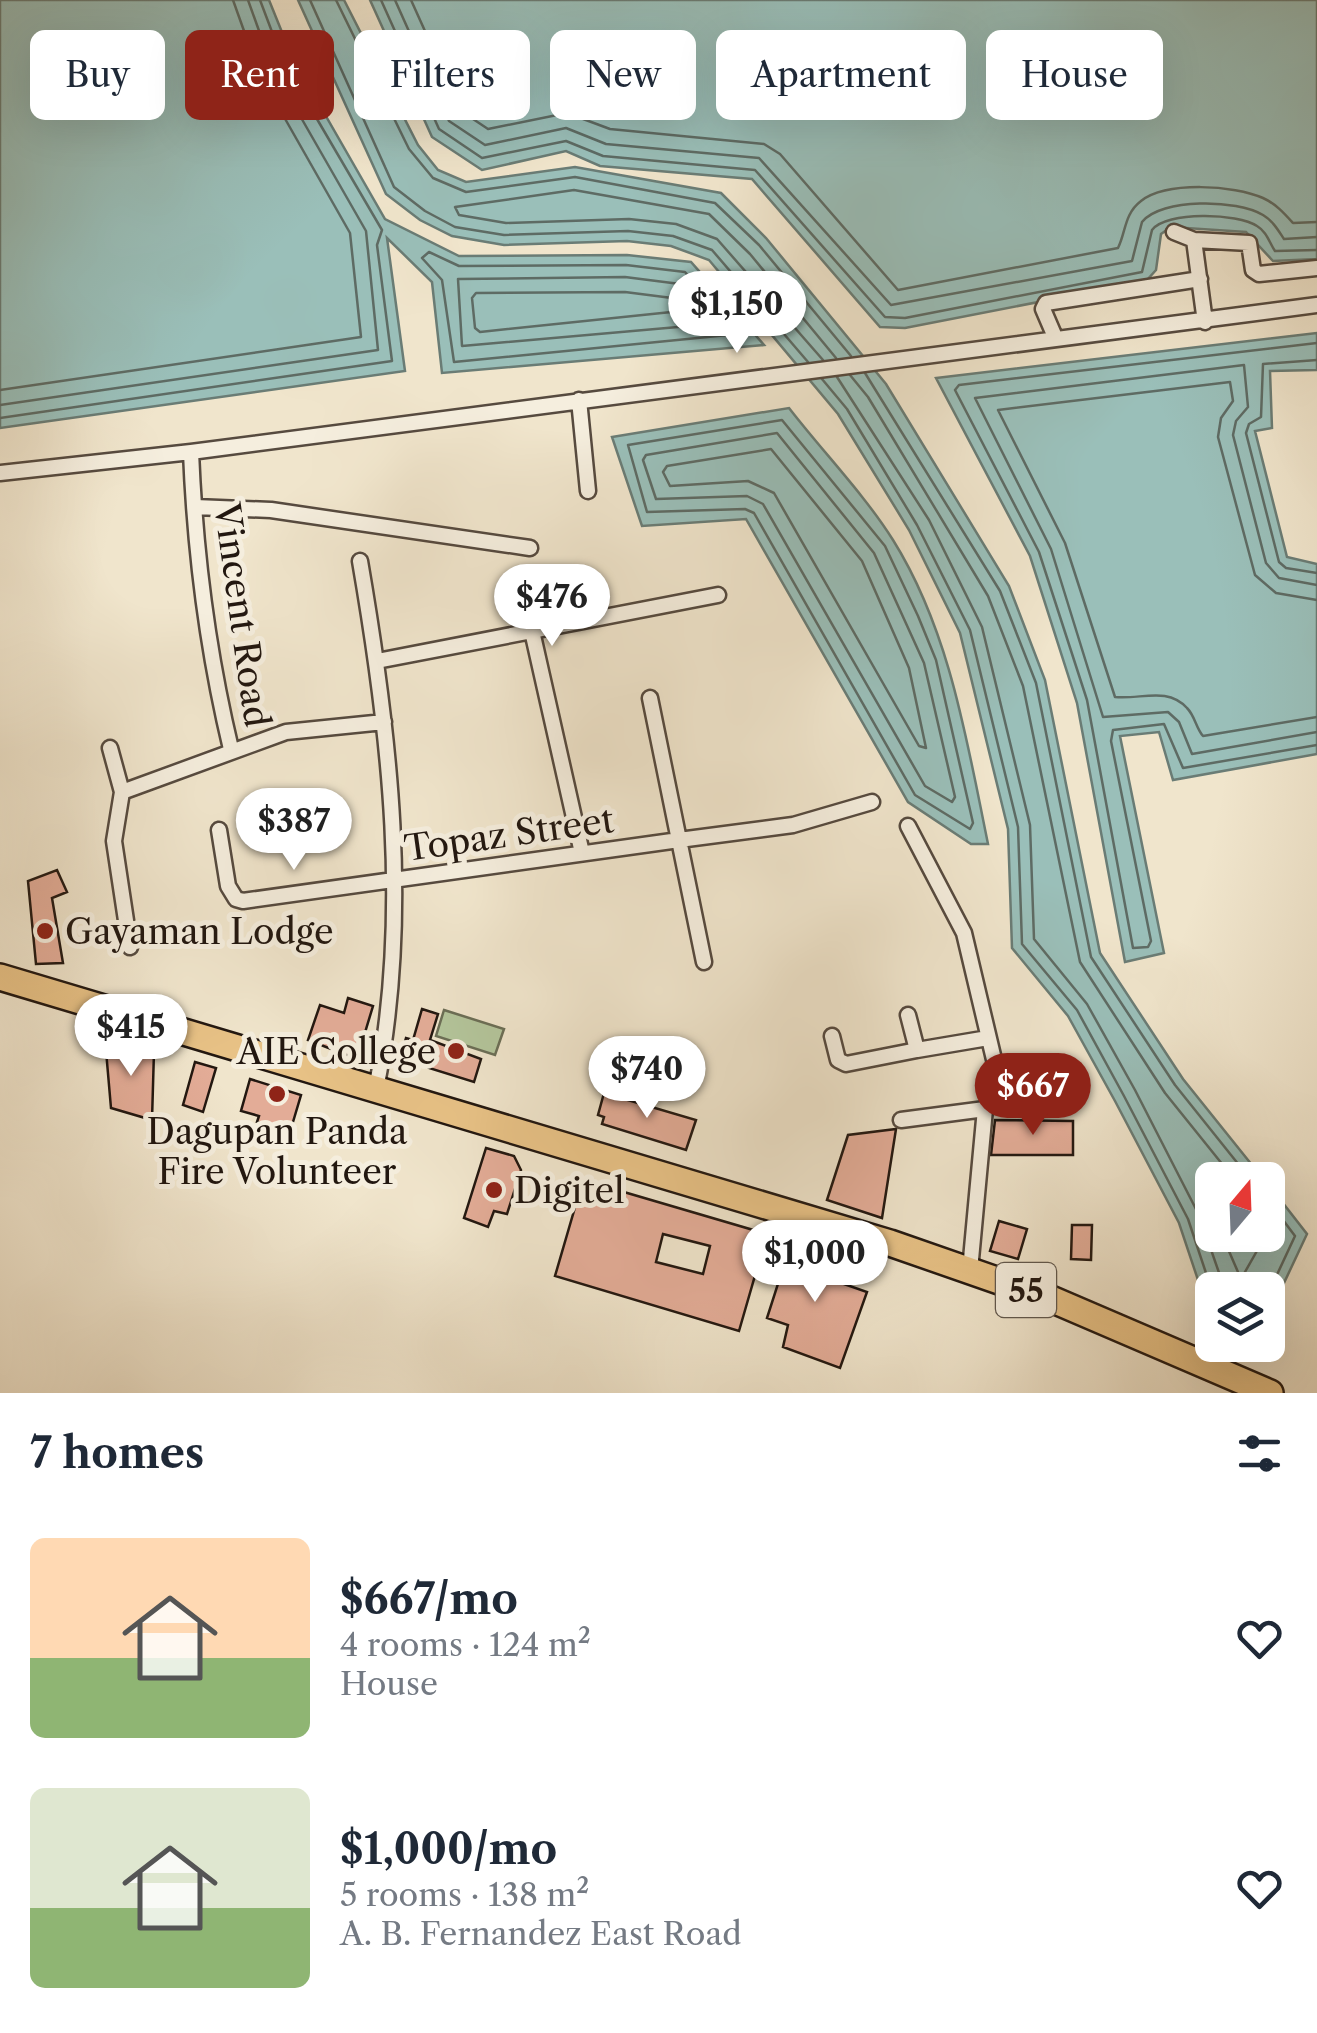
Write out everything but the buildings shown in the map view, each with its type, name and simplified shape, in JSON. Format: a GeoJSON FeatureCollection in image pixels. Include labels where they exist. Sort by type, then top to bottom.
{"type":"FeatureCollection","features":[{"type":"Feature","properties":{"kind":"highway","name":"55"},"geometry":{"type":"LineString","coordinates":[[0,978],[970,1270],[1260,1389]]}},
{"type":"Feature","properties":{"kind":"street"},"geometry":{"type":"LineString","coordinates":[[1174,232],[1194,240],[1249,243],[1253,270],[1259,274],[1317,268]]}},
{"type":"Feature","properties":{"kind":"street"},"geometry":{"type":"LineString","coordinates":[[1194,240],[1205,322]]}},
{"type":"Feature","properties":{"kind":"street"},"geometry":{"type":"LineString","coordinates":[[1055,337],[1043,309],[1046,303],[1200,279]]}},
{"type":"Feature","properties":{"kind":"street"},"geometry":{"type":"LineString","coordinates":[[0,473],[191,452],[1317,305]]}},
{"type":"Feature","properties":{"kind":"street"},"geometry":{"type":"LineString","coordinates":[[579,400],[588,491]]}},
{"type":"Feature","properties":{"kind":"street","name":"Vincent Road"},"geometry":{"type":"LineString","coordinates":[[191,452],[194,507],[218,693],[231,750]]}},
{"type":"Feature","properties":{"kind":"street"},"geometry":{"type":"LineString","coordinates":[[194,507],[271,510],[530,548]]}},
{"type":"Feature","properties":{"kind":"street"},"geometry":{"type":"LineString","coordinates":[[360,561],[384,722],[395,880],[384,1050],[376,1090]]}},
{"type":"Feature","properties":{"kind":"street"},"geometry":{"type":"LineString","coordinates":[[377,660],[718,595]]}},
{"type":"Feature","properties":{"kind":"street"},"geometry":{"type":"LineString","coordinates":[[532,630],[582,853]]}},
{"type":"Feature","properties":{"kind":"street"},"geometry":{"type":"LineString","coordinates":[[650,698],[704,962]]}},
{"type":"Feature","properties":{"kind":"street"},"geometry":{"type":"LineString","coordinates":[[122,792],[231,750],[315,727],[384,722]]}},
{"type":"Feature","properties":{"kind":"street"},"geometry":{"type":"LineString","coordinates":[[110,748],[122,792],[114,841],[130,946]]}},
{"type":"Feature","properties":{"kind":"street","name":"Topaz Street"},"geometry":{"type":"LineString","coordinates":[[219,830],[228,886],[236,900],[794,825],[872,802]]}},
{"type":"Feature","properties":{"kind":"street"},"geometry":{"type":"LineString","coordinates":[[908,826],[964,932],[1002,1089],[985,1109],[970,1270]]}},
{"type":"Feature","properties":{"kind":"street"},"geometry":{"type":"LineString","coordinates":[[908,1014],[918,1050]]}},
{"type":"Feature","properties":{"kind":"street"},"geometry":{"type":"LineString","coordinates":[[832,1036],[838,1060],[846,1064],[988,1038]]}},
{"type":"Feature","properties":{"kind":"street"},"geometry":{"type":"LineString","coordinates":[[901,1120],[985,1109]]}},
{"type":"Feature","properties":{"kind":"green space"},"geometry":{"type":"Polygon","coordinates":[[[444,1010],[504,1029],[495,1055],[436,1036],[444,1010]]]}},
{"type":"Feature","properties":{"kind":"water"},"geometry":{"type":"Polygon","coordinates":[[[0,0],[269,0],[281,30],[185,30],[185,120],[328,120],[385,219],[459,256],[627,255],[691,262],[764,345],[442,373],[432,282],[387,238],[405,371],[0,428],[0,0]]]}},
{"type":"Feature","properties":{"kind":"water"},"geometry":{"type":"Polygon","coordinates":[[[298,0],[344,0],[359,30],[354,30],[354,120],[405,120],[418,145],[438,170],[466,182],[575,167],[721,193],[766,238],[886,384],[1009,586],[1045,680],[1100,953],[1183,1079],[1250,1162],[1195,1162],[1195,1252],[1285,1252],[1285,1206],[1307,1234],[1285,1281],[1285,1272],[1195,1272],[1179,1223],[1068,1016],[1012,948],[1008,829],[960,633],[909,530],[838,414],[709,260],[671,246],[627,241],[504,245],[452,236],[420,220],[386,194],[334,79],[334,30],[312,30],[298,0]]]}},
{"type":"Feature","properties":{"kind":"water"},"geometry":{"type":"Polygon","coordinates":[[[370,0],[1317,0],[1317,259],[1273,261],[1246,232],[1171,227],[1161,234],[1156,270],[1146,281],[905,328],[880,327],[752,179],[600,166],[566,151],[482,170],[432,137],[424,120],[530,120],[530,30],[384,30],[370,0]]]}},
{"type":"Feature","properties":{"kind":"water"},"geometry":{"type":"Polygon","coordinates":[[[1317,333],[1317,370],[1270,371],[1272,428],[1255,431],[1287,557],[1317,564],[1317,754],[1173,780],[1159,732],[1120,736],[1164,953],[1125,962],[1077,703],[1030,556],[936,378],[1317,333]]]}},
{"type":"Feature","properties":{"kind":"water"},"geometry":{"type":"Polygon","coordinates":[[[789,408],[869,506],[913,575],[954,688],[988,844],[971,844],[908,802],[746,519],[642,526],[612,437],[789,408]]]}},
{"type":"Feature","properties":{"kind":"place","name":"Gayaman Lodge"},"geometry":{"type":"Point","coordinates":[45,931]}},
{"type":"Feature","properties":{"kind":"place","name":"AIE College"},"geometry":{"type":"Point","coordinates":[456,1051]}},
{"type":"Feature","properties":{"kind":"place","name":"Dagupan Panda Fire Volunteer"},"geometry":{"type":"Point","coordinates":[277,1094]}},
{"type":"Feature","properties":{"kind":"place","name":"Digitel"},"geometry":{"type":"Point","coordinates":[494,1190]}}]}
